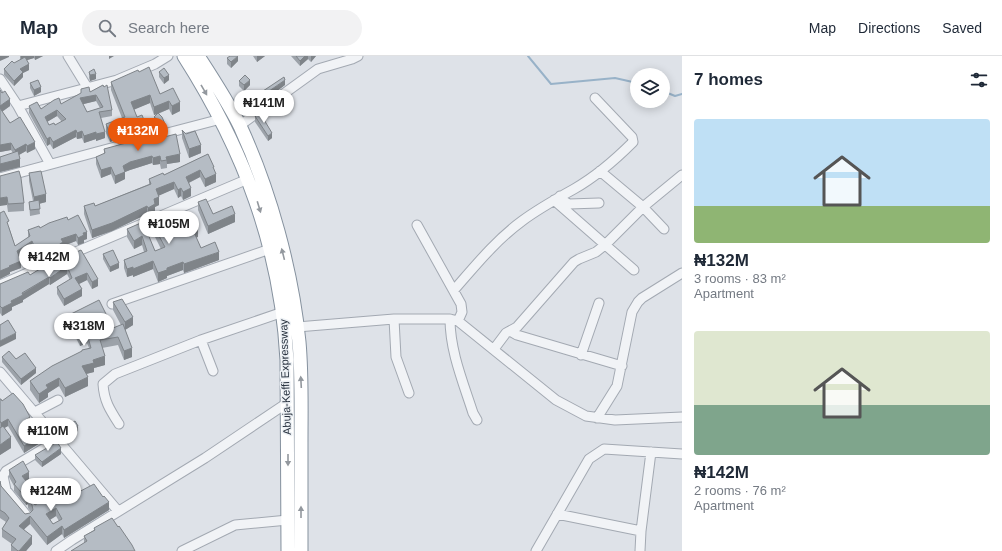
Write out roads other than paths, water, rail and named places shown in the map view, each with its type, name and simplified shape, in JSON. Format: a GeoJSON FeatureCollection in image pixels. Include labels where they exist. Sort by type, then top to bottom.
{"type":"FeatureCollection","features":[{"type":"Feature","properties":{"kind":"highway","name":"Abuja-Keffi Expressway"},"geometry":{"type":"LineString","coordinates":[[184,56],[234,144],[256,197],[270,249],[283,312],[287,360],[288,551]]}},
{"type":"Feature","properties":{"kind":"highway","name":"Abuja-Keffi Expressway"},"geometry":{"type":"LineString","coordinates":[[198,56],[223,96],[239,126],[263,184],[286,264],[297,328],[302,398],[301,551]]}},
{"type":"Feature","properties":{"kind":"street"},"geometry":{"type":"LineString","coordinates":[[68,56],[87,87]]}},
{"type":"Feature","properties":{"kind":"street"},"geometry":{"type":"LineString","coordinates":[[18,106],[117,80],[156,64],[168,56]]}},
{"type":"Feature","properties":{"kind":"street"},"geometry":{"type":"LineString","coordinates":[[239,126],[318,69],[358,56]]}},
{"type":"Feature","properties":{"kind":"street"},"geometry":{"type":"LineString","coordinates":[[0,79],[18,106],[50,164]]}},
{"type":"Feature","properties":{"kind":"street"},"geometry":{"type":"LineString","coordinates":[[454,290],[500,239],[522,221],[600,171],[633,142],[632,137],[595,98]]}},
{"type":"Feature","properties":{"kind":"street"},"geometry":{"type":"LineString","coordinates":[[146,138],[221,119]]}},
{"type":"Feature","properties":{"kind":"street"},"geometry":{"type":"LineString","coordinates":[[0,178],[124,144]]}},
{"type":"Feature","properties":{"kind":"street"},"geometry":{"type":"LineString","coordinates":[[600,171],[643,207],[664,229]]}},
{"type":"Feature","properties":{"kind":"street"},"geometry":{"type":"LineString","coordinates":[[494,349],[506,333],[517,327],[574,262],[596,252],[606,244],[643,207],[682,175]]}},
{"type":"Feature","properties":{"kind":"street"},"geometry":{"type":"LineString","coordinates":[[0,285],[248,179]]}},
{"type":"Feature","properties":{"kind":"street"},"geometry":{"type":"LineString","coordinates":[[557,198],[569,204],[599,203]]}},
{"type":"Feature","properties":{"kind":"street"},"geometry":{"type":"LineString","coordinates":[[557,198],[634,270]]}},
{"type":"Feature","properties":{"kind":"street"},"geometry":{"type":"LineString","coordinates":[[417,225],[461,304],[462,312],[454,320],[450,334],[457,365],[473,413],[477,420]]}},
{"type":"Feature","properties":{"kind":"street"},"geometry":{"type":"LineString","coordinates":[[112,304],[270,249]]}},
{"type":"Feature","properties":{"kind":"street"},"geometry":{"type":"LineString","coordinates":[[597,418],[618,386],[632,312],[638,302],[682,274]]}},
{"type":"Feature","properties":{"kind":"street"},"geometry":{"type":"LineString","coordinates":[[581,355],[599,303]]}},
{"type":"Feature","properties":{"kind":"street"},"geometry":{"type":"LineString","coordinates":[[119,424],[107,406],[103,392],[103,384],[107,379],[115,374],[202,340],[283,312]]}},
{"type":"Feature","properties":{"kind":"street"},"geometry":{"type":"LineString","coordinates":[[297,328],[394,319],[454,320],[494,349],[556,400],[586,416],[615,420],[682,417]]}},
{"type":"Feature","properties":{"kind":"street"},"geometry":{"type":"LineString","coordinates":[[394,319],[396,357],[409,393]]}},
{"type":"Feature","properties":{"kind":"street"},"geometry":{"type":"LineString","coordinates":[[510,331],[517,335],[622,366]]}},
{"type":"Feature","properties":{"kind":"street"},"geometry":{"type":"LineString","coordinates":[[202,340],[213,371]]}},
{"type":"Feature","properties":{"kind":"street"},"geometry":{"type":"LineString","coordinates":[[0,372],[118,511]]}},
{"type":"Feature","properties":{"kind":"street"},"geometry":{"type":"LineString","coordinates":[[35,412],[58,400]]}},
{"type":"Feature","properties":{"kind":"street"},"geometry":{"type":"LineString","coordinates":[[56,551],[205,458],[287,403]]}},
{"type":"Feature","properties":{"kind":"street"},"geometry":{"type":"LineString","coordinates":[[27,516],[6,490],[3,476],[6,471],[58,440]]}},
{"type":"Feature","properties":{"kind":"street"},"geometry":{"type":"LineString","coordinates":[[536,551],[589,459],[596,454],[604,449],[682,454]]}},
{"type":"Feature","properties":{"kind":"street"},"geometry":{"type":"LineString","coordinates":[[640,551],[640,531],[651,452]]}},
{"type":"Feature","properties":{"kind":"street"},"geometry":{"type":"LineString","coordinates":[[557,514],[640,531]]}},
{"type":"Feature","properties":{"kind":"street"},"geometry":{"type":"LineString","coordinates":[[184,550],[235,525],[288,520]]}},
{"type":"Feature","properties":{"kind":"waterway"},"geometry":{"type":"LineString","coordinates":[[528,56],[551,84],[615,78],[630,81]]}},
{"type":"Feature","properties":{"kind":"waterway"},"geometry":{"type":"LineString","coordinates":[[670,94],[675,96],[682,94]]}}]}
